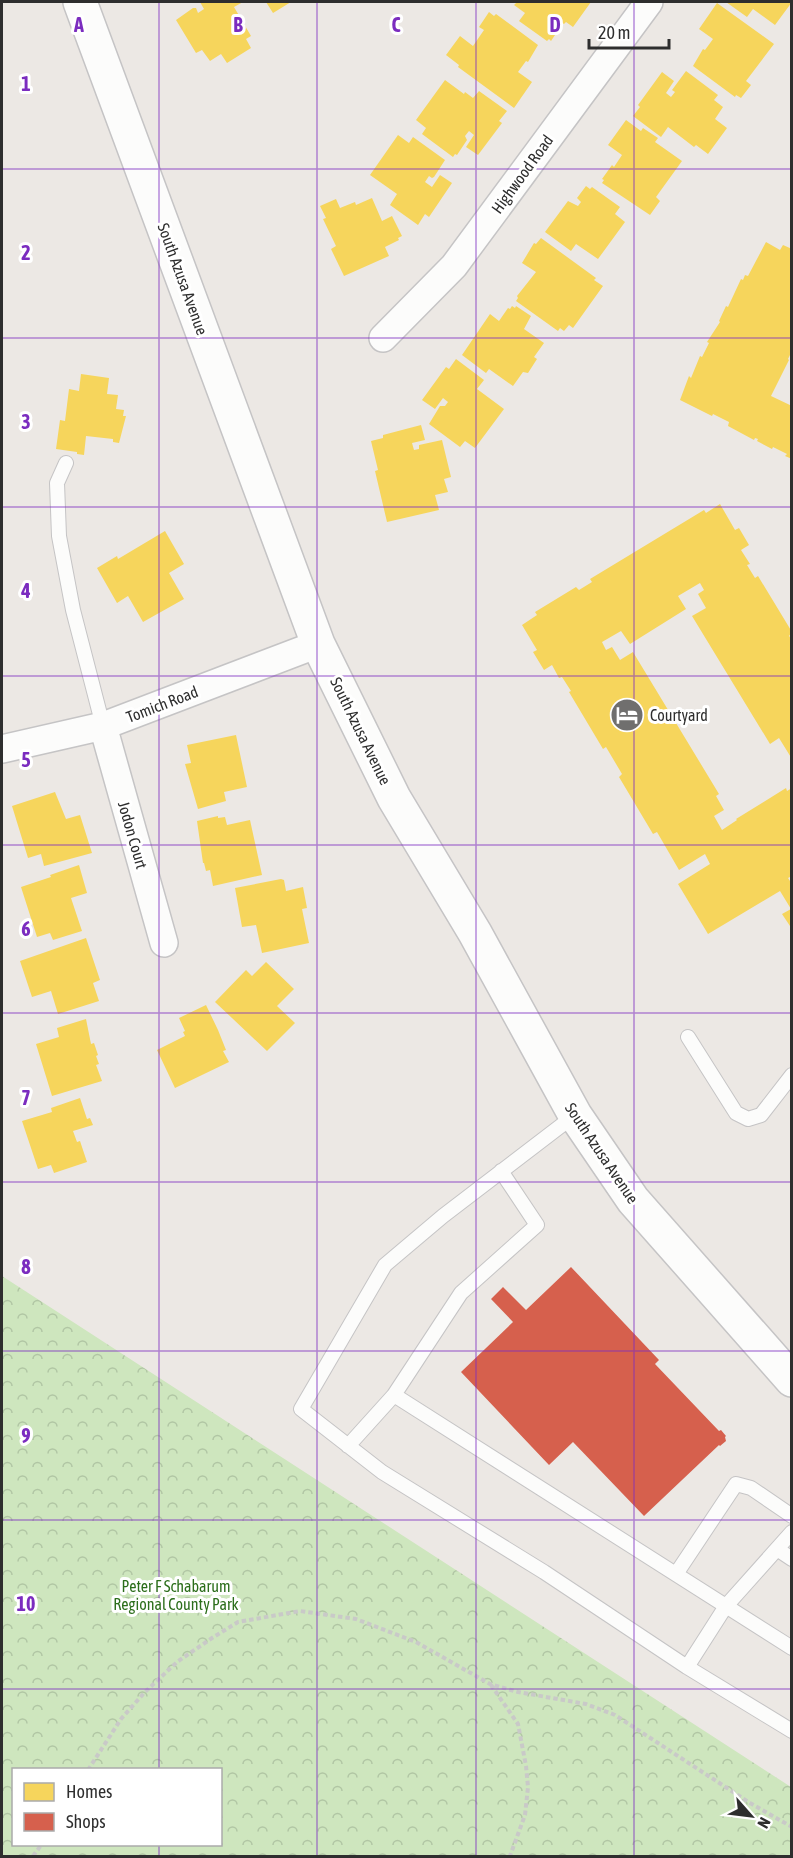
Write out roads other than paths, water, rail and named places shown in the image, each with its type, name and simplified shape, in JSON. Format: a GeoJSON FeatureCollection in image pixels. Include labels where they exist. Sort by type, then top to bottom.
{"type":"FeatureCollection","features":[{"type":"Feature","properties":{"kind":"street","name":"South Azusa Avenue"},"geometry":{"type":"LineString","coordinates":[[80,2],[318,644],[394,798],[475,933],[575,1115],[633,1200],[792,1380]]}},
{"type":"Feature","properties":{"kind":"street","name":"Highwood Road"},"geometry":{"type":"LineString","coordinates":[[383,338],[454,266],[650,2]]}},
{"type":"Feature","properties":{"kind":"street","name":"Tomich Road"},"geometry":{"type":"LineString","coordinates":[[2,749],[103,726],[318,644]]}},
{"type":"Feature","properties":{"kind":"street","name":"Jodon Court"},"geometry":{"type":"LineString","coordinates":[[103,726],[164,943]]}},
{"type":"Feature","properties":{"kind":"lane"},"geometry":{"type":"LineString","coordinates":[[66,463],[57,483],[59,536],[74,610],[103,726]]}},
{"type":"Feature","properties":{"kind":"lane"},"geometry":{"type":"LineString","coordinates":[[688,1037],[736,1113],[748,1119],[760,1115],[792,1075]]}},
{"type":"Feature","properties":{"kind":"lane"},"geometry":{"type":"LineString","coordinates":[[575,1115],[501,1171],[385,1265],[302,1408],[382,1472],[544,1572],[687,1666],[792,1731]]}},
{"type":"Feature","properties":{"kind":"lane"},"geometry":{"type":"LineString","coordinates":[[348,1446],[394,1395],[461,1293],[537,1225],[501,1171]]}},
{"type":"Feature","properties":{"kind":"lane"},"geometry":{"type":"LineString","coordinates":[[394,1395],[792,1648]]}},
{"type":"Feature","properties":{"kind":"lane"},"geometry":{"type":"LineString","coordinates":[[676,1574],[736,1484],[751,1488],[792,1516]]}},
{"type":"Feature","properties":{"kind":"lane"},"geometry":{"type":"LineString","coordinates":[[687,1666],[726,1606],[792,1532]]}},
{"type":"Feature","properties":{"kind":"lane"},"geometry":{"type":"LineString","coordinates":[[777,1549],[792,1558]]}},
{"type":"Feature","properties":{"kind":"place","name":"Courtyard"},"geometry":{"type":"Point","coordinates":[627,715]}},
{"type":"Feature","properties":{"kind":"park label","name":"Peter F Schabarum Regional County Park"},"geometry":{"type":"Point","coordinates":[176,1595]}}]}
